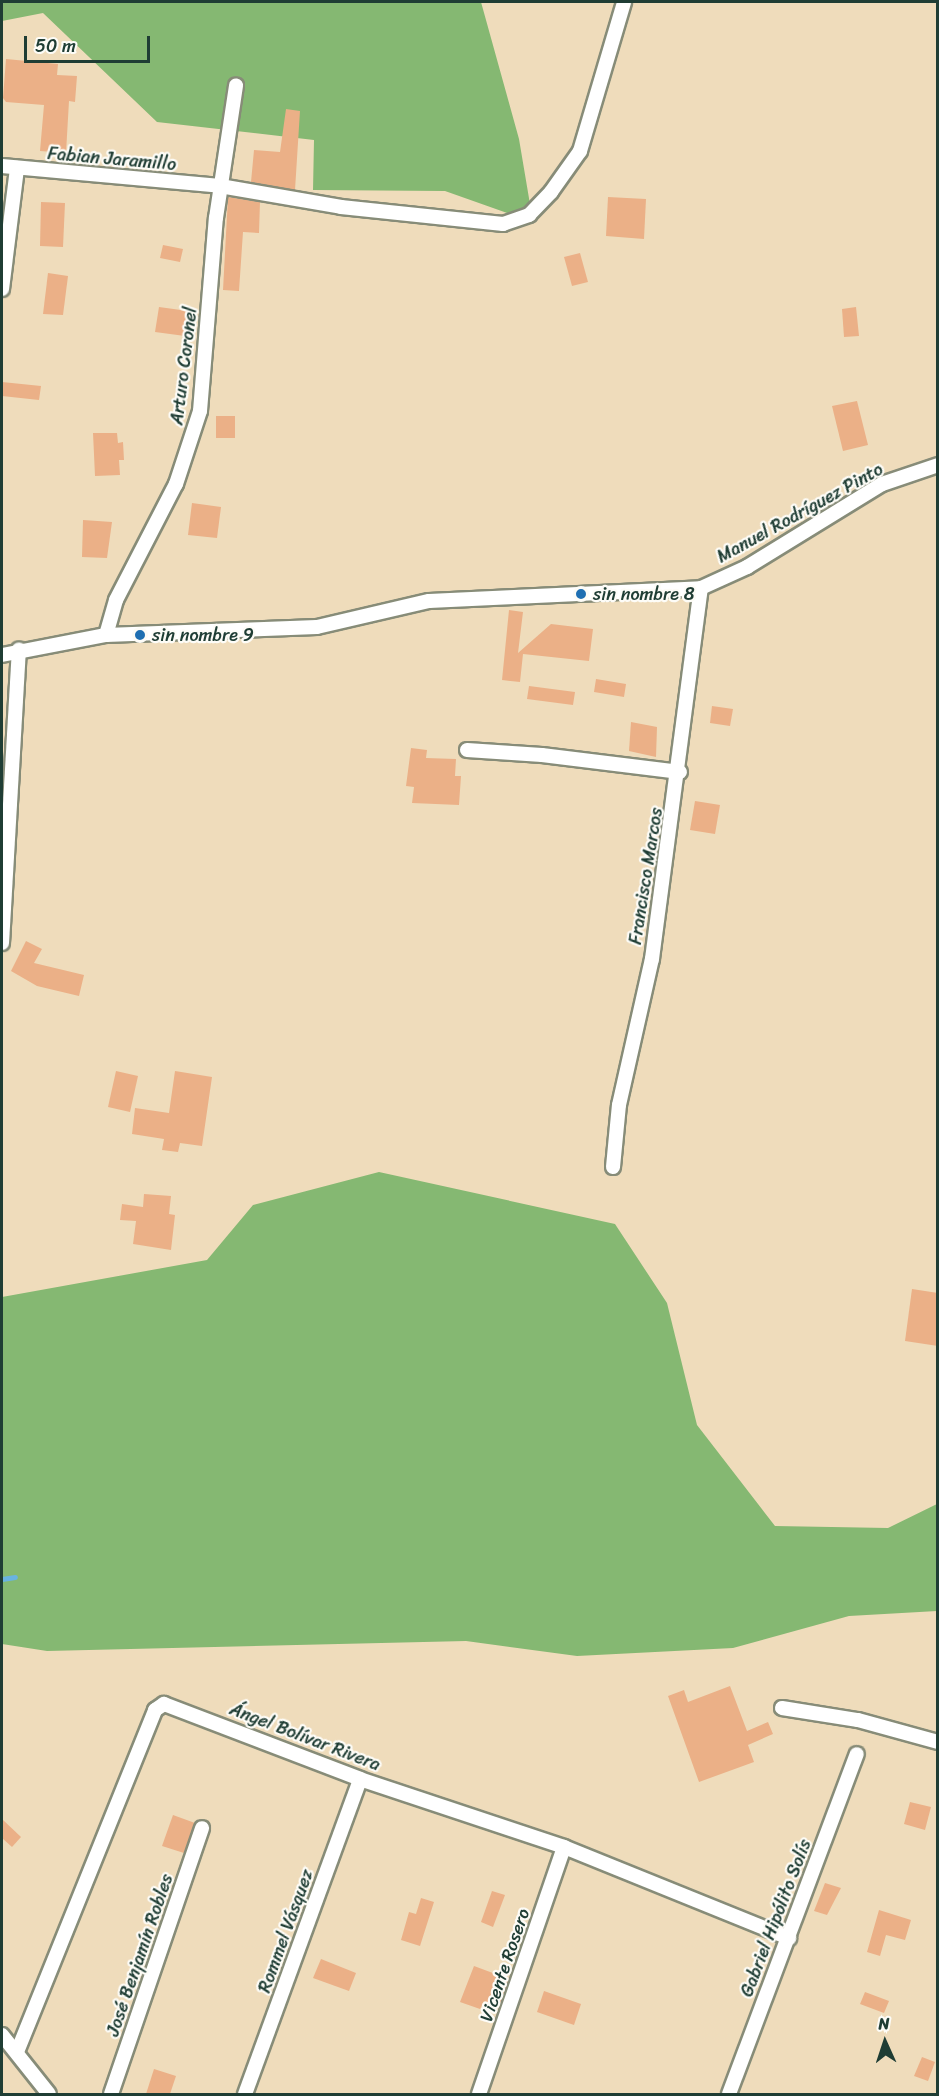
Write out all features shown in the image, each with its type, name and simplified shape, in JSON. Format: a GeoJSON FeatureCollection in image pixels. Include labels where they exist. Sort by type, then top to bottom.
{"type":"FeatureCollection","features":[{"type":"Feature","properties":{"kind":"street","name":"Fabian Jaramillo"},"geometry":{"type":"LineString","coordinates":[[2,166],[220,186],[341,207],[503,224],[529,215],[552,192],[580,152],[624,2]]}},
{"type":"Feature","properties":{"kind":"street","name":"Arturo Coronel"},"geometry":{"type":"LineString","coordinates":[[106,635],[116,600],[176,484],[200,411],[220,186],[236,85]]}},
{"type":"Feature","properties":{"kind":"street"},"geometry":{"type":"LineString","coordinates":[[2,290],[17,168]]}},
{"type":"Feature","properties":{"kind":"street","name":"Manuel Rodríguez Pinto"},"geometry":{"type":"LineString","coordinates":[[2,655],[19,649],[106,635],[317,627],[429,601],[702,588],[747,567],[882,484],[938,465]]}},
{"type":"Feature","properties":{"kind":"street","name":"Francisco Marcos"},"geometry":{"type":"LineString","coordinates":[[613,1167],[619,1106],[652,960],[680,772],[702,588]]}},
{"type":"Feature","properties":{"kind":"street"},"geometry":{"type":"LineString","coordinates":[[2,942],[19,649]]}},
{"type":"Feature","properties":{"kind":"street"},"geometry":{"type":"LineString","coordinates":[[467,750],[542,755],[680,772]]}},
{"type":"Feature","properties":{"kind":"street","name":"Ángel Bolívar Rivera"},"geometry":{"type":"LineString","coordinates":[[17,2052],[159,1706],[170,1704],[360,1779],[564,1847],[789,1938]]}},
{"type":"Feature","properties":{"kind":"street"},"geometry":{"type":"LineString","coordinates":[[782,1708],[858,1720],[938,1742]]}},
{"type":"Feature","properties":{"kind":"street","name":"Gabriel Hipólito Solís"},"geometry":{"type":"LineString","coordinates":[[729,2094],[857,1754]]}},
{"type":"Feature","properties":{"kind":"street","name":"Rommel Vásquez"},"geometry":{"type":"LineString","coordinates":[[245,2094],[360,1779]]}},
{"type":"Feature","properties":{"kind":"street","name":"José Benjamín Robles"},"geometry":{"type":"LineString","coordinates":[[111,2094],[202,1828]]}},
{"type":"Feature","properties":{"kind":"street","name":"Vicente Rosero"},"geometry":{"type":"LineString","coordinates":[[479,2094],[564,1847]]}},
{"type":"Feature","properties":{"kind":"street"},"geometry":{"type":"LineString","coordinates":[[2,2036],[50,2094]]}},
{"type":"Feature","properties":{"kind":"green space"},"geometry":{"type":"Polygon","coordinates":[[[2,2],[481,2],[519,139],[533,222],[445,191],[313,190],[314,140],[157,122],[43,13],[2,21],[2,2]]]}},
{"type":"Feature","properties":{"kind":"green space"},"geometry":{"type":"Polygon","coordinates":[[[379,1172],[615,1224],[667,1303],[697,1425],[775,1526],[888,1528],[937,1504],[937,1611],[849,1616],[733,1648],[577,1656],[466,1641],[47,1651],[2,1644],[2,1297],[207,1260],[253,1205],[379,1172]]]}},
{"type":"Feature","properties":{"kind":"building"},"geometry":{"type":"Polygon","coordinates":[[[6,59],[58,64],[57,75],[77,76],[75,102],[69,101],[66,153],[40,151],[44,105],[6,102],[3,98],[6,59]]]}},
{"type":"Feature","properties":{"kind":"building"},"geometry":{"type":"Polygon","coordinates":[[[286,109],[300,111],[295,190],[251,182],[254,150],[280,152],[286,109]]]}},
{"type":"Feature","properties":{"kind":"building"},"geometry":{"type":"Polygon","coordinates":[[[228,197],[260,202],[259,233],[243,232],[239,291],[223,290],[228,197]]]}},
{"type":"Feature","properties":{"kind":"building"},"geometry":{"type":"Polygon","coordinates":[[[608,197],[646,199],[644,239],[606,236],[608,197]]]}},
{"type":"Feature","properties":{"kind":"building"},"geometry":{"type":"Polygon","coordinates":[[[41,202],[65,203],[63,247],[40,246],[41,202]]]}},
{"type":"Feature","properties":{"kind":"building"},"geometry":{"type":"Polygon","coordinates":[[[163,245],[183,249],[180,262],[160,258],[163,245]]]}},
{"type":"Feature","properties":{"kind":"building"},"geometry":{"type":"Polygon","coordinates":[[[580,253],[588,282],[572,286],[564,257],[580,253]]]}},
{"type":"Feature","properties":{"kind":"building"},"geometry":{"type":"Polygon","coordinates":[[[48,273],[68,276],[63,315],[43,314],[48,273]]]}},
{"type":"Feature","properties":{"kind":"building"},"geometry":{"type":"Polygon","coordinates":[[[159,307],[188,311],[185,336],[155,332],[159,307]]]}},
{"type":"Feature","properties":{"kind":"building"},"geometry":{"type":"Polygon","coordinates":[[[856,307],[859,336],[844,337],[842,309],[856,307]]]}},
{"type":"Feature","properties":{"kind":"building"},"geometry":{"type":"Polygon","coordinates":[[[2,382],[41,386],[39,400],[2,396],[2,382]]]}},
{"type":"Feature","properties":{"kind":"building"},"geometry":{"type":"Polygon","coordinates":[[[857,401],[868,445],[843,451],[832,406],[857,401]]]}},
{"type":"Feature","properties":{"kind":"building"},"geometry":{"type":"Polygon","coordinates":[[[216,416],[235,416],[235,438],[216,438],[216,416]]]}},
{"type":"Feature","properties":{"kind":"building"},"geometry":{"type":"Polygon","coordinates":[[[93,433],[117,433],[118,443],[123,442],[124,460],[119,460],[120,475],[95,476],[93,433]]]}},
{"type":"Feature","properties":{"kind":"building"},"geometry":{"type":"Polygon","coordinates":[[[192,503],[221,507],[217,538],[188,535],[192,503]]]}},
{"type":"Feature","properties":{"kind":"building"},"geometry":{"type":"Polygon","coordinates":[[[83,520],[112,522],[107,558],[82,557],[83,520]]]}},
{"type":"Feature","properties":{"kind":"building"},"geometry":{"type":"Polygon","coordinates":[[[509,610],[523,612],[518,653],[551,624],[593,629],[589,661],[523,654],[520,682],[502,680],[509,610]]]}},
{"type":"Feature","properties":{"kind":"building"},"geometry":{"type":"Polygon","coordinates":[[[596,679],[626,684],[624,697],[594,692],[596,679]]]}},
{"type":"Feature","properties":{"kind":"building"},"geometry":{"type":"Polygon","coordinates":[[[529,686],[575,692],[573,705],[527,699],[529,686]]]}},
{"type":"Feature","properties":{"kind":"building"},"geometry":{"type":"Polygon","coordinates":[[[712,706],[733,709],[730,726],[710,723],[712,706]]]}},
{"type":"Feature","properties":{"kind":"building"},"geometry":{"type":"Polygon","coordinates":[[[631,722],[657,727],[656,757],[629,751],[631,722]]]}},
{"type":"Feature","properties":{"kind":"building"},"geometry":{"type":"Polygon","coordinates":[[[411,748],[427,750],[426,758],[456,759],[455,776],[461,776],[459,805],[412,803],[414,787],[406,786],[411,748]]]}},
{"type":"Feature","properties":{"kind":"building"},"geometry":{"type":"Polygon","coordinates":[[[695,801],[720,805],[715,834],[690,830],[695,801]]]}},
{"type":"Feature","properties":{"kind":"building"},"geometry":{"type":"Polygon","coordinates":[[[26,941],[42,949],[34,963],[84,975],[79,996],[37,986],[11,971],[26,941]]]}},
{"type":"Feature","properties":{"kind":"building"},"geometry":{"type":"Polygon","coordinates":[[[116,1071],[138,1076],[130,1112],[108,1107],[116,1071]]]}},
{"type":"Feature","properties":{"kind":"building"},"geometry":{"type":"Polygon","coordinates":[[[175,1071],[212,1077],[202,1146],[180,1143],[178,1152],[162,1150],[164,1139],[132,1134],[135,1108],[169,1113],[175,1071]]]}},
{"type":"Feature","properties":{"kind":"building"},"geometry":{"type":"Polygon","coordinates":[[[144,1194],[171,1196],[169,1214],[175,1215],[171,1250],[133,1244],[136,1221],[120,1220],[122,1204],[143,1207],[144,1194]]]}},
{"type":"Feature","properties":{"kind":"building"},"geometry":{"type":"Polygon","coordinates":[[[912,1289],[938,1293],[938,1346],[905,1341],[912,1289]]]}},
{"type":"Feature","properties":{"kind":"building"},"geometry":{"type":"Polygon","coordinates":[[[730,1686],[747,1731],[768,1722],[773,1734],[748,1745],[754,1762],[699,1782],[668,1696],[684,1690],[688,1702],[730,1686]]]}},
{"type":"Feature","properties":{"kind":"building"},"geometry":{"type":"Polygon","coordinates":[[[910,1802],[931,1807],[925,1830],[904,1824],[910,1802]]]}},
{"type":"Feature","properties":{"kind":"building"},"geometry":{"type":"Polygon","coordinates":[[[173,1815],[195,1823],[184,1853],[162,1846],[173,1815]]]}},
{"type":"Feature","properties":{"kind":"building"},"geometry":{"type":"Polygon","coordinates":[[[2,1819],[21,1837],[12,1847],[2,1838],[2,1819]]]}},
{"type":"Feature","properties":{"kind":"building"},"geometry":{"type":"Polygon","coordinates":[[[825,1883],[841,1888],[827,1915],[814,1911],[825,1883]]]}},
{"type":"Feature","properties":{"kind":"building"},"geometry":{"type":"Polygon","coordinates":[[[492,1891],[505,1895],[493,1927],[481,1922],[492,1891]]]}},
{"type":"Feature","properties":{"kind":"building"},"geometry":{"type":"Polygon","coordinates":[[[421,1898],[434,1902],[420,1946],[401,1940],[409,1912],[416,1914],[421,1898]]]}},
{"type":"Feature","properties":{"kind":"building"},"geometry":{"type":"Polygon","coordinates":[[[879,1910],[911,1920],[905,1940],[886,1935],[880,1956],[867,1952],[879,1910]]]}},
{"type":"Feature","properties":{"kind":"building"},"geometry":{"type":"Polygon","coordinates":[[[321,1959],[356,1973],[349,1991],[313,1978],[321,1959]]]}},
{"type":"Feature","properties":{"kind":"building"},"geometry":{"type":"Polygon","coordinates":[[[474,1966],[509,1979],[499,2007],[484,2001],[480,2009],[460,2002],[474,1966]]]}},
{"type":"Feature","properties":{"kind":"building"},"geometry":{"type":"Polygon","coordinates":[[[544,1991],[581,2004],[574,2025],[537,2012],[544,1991]]]}},
{"type":"Feature","properties":{"kind":"building"},"geometry":{"type":"Polygon","coordinates":[[[865,1992],[889,2001],[884,2013],[860,2004],[865,1992]]]}},
{"type":"Feature","properties":{"kind":"building"},"geometry":{"type":"Polygon","coordinates":[[[922,2057],[935,2062],[928,2081],[914,2076],[922,2057]]]}},
{"type":"Feature","properties":{"kind":"building"},"geometry":{"type":"Polygon","coordinates":[[[154,2069],[176,2076],[170,2094],[146,2094],[154,2069]]]}},
{"type":"Feature","properties":{"kind":"waterway"},"geometry":{"type":"LineString","coordinates":[[2,1579],[15,1577]]}},
{"type":"Feature","properties":{"kind":"place","name":"sin nombre 8"},"geometry":{"type":"Point","coordinates":[581,594]}},
{"type":"Feature","properties":{"kind":"place","name":"sin nombre 9"},"geometry":{"type":"Point","coordinates":[140,635]}}]}
